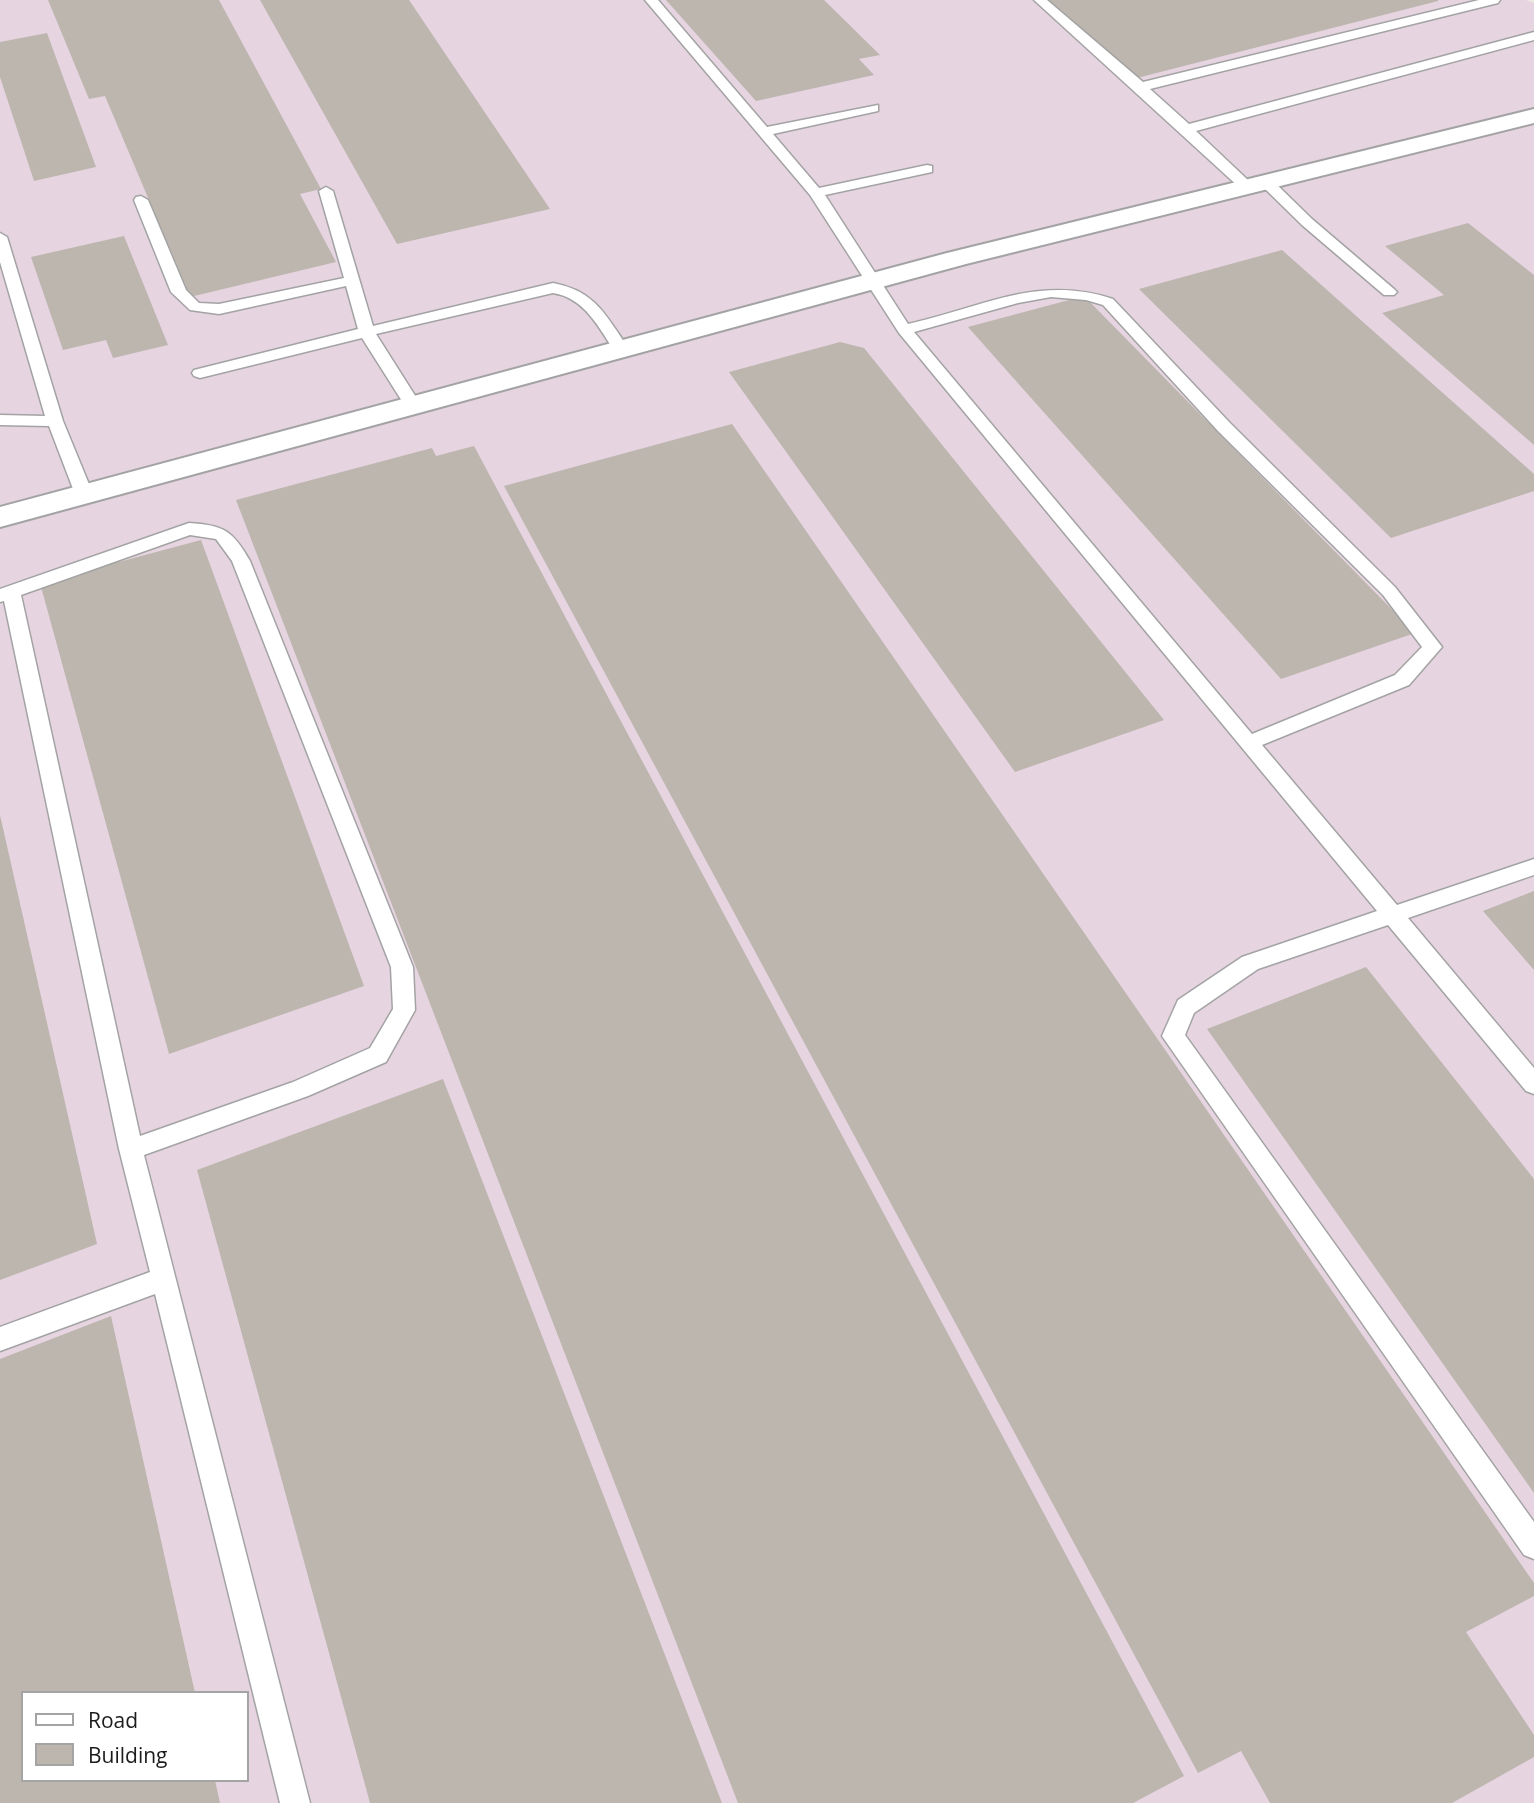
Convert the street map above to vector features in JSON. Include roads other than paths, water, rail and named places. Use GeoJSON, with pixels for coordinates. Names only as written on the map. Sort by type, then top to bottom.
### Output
{"type":"FeatureCollection","features":[{"type":"Feature","properties":{"kind":"street"},"geometry":{"type":"LineString","coordinates":[[0,517],[1254,182],[1534,116]]}},
{"type":"Feature","properties":{"kind":"lane"},"geometry":{"type":"LineString","coordinates":[[651,0],[816,193],[904,330],[1534,1084]]}},
{"type":"Feature","properties":{"kind":"lane"},"geometry":{"type":"LineString","coordinates":[[1040,0],[1186,129],[1307,222],[1389,292]]}},
{"type":"Feature","properties":{"kind":"lane"},"geometry":{"type":"LineString","coordinates":[[1140,87],[1494,0]]}},
{"type":"Feature","properties":{"kind":"lane"},"geometry":{"type":"LineString","coordinates":[[1186,129],[1534,36]]}},
{"type":"Feature","properties":{"kind":"lane"},"geometry":{"type":"LineString","coordinates":[[765,132],[873,108]]}},
{"type":"Feature","properties":{"kind":"lane"},"geometry":{"type":"LineString","coordinates":[[816,193],[927,169]]}},
{"type":"Feature","properties":{"kind":"lane"},"geometry":{"type":"LineString","coordinates":[[326,191],[367,332],[386,366],[414,405]]}},
{"type":"Feature","properties":{"kind":"lane"},"geometry":{"type":"LineString","coordinates":[[141,200],[179,292],[195,307],[219,309],[350,281]]}},
{"type":"Feature","properties":{"kind":"lane"},"geometry":{"type":"LineString","coordinates":[[0,237],[55,421],[84,494]]}},
{"type":"Feature","properties":{"kind":"lane"},"geometry":{"type":"LineString","coordinates":[[200,373],[552,288],[567,289],[584,297],[621,349]]}},
{"type":"Feature","properties":{"kind":"lane"},"geometry":{"type":"LineString","coordinates":[[904,330],[955,318],[1025,295],[1086,292],[1108,302],[1224,427],[1389,591],[1433,647],[1402,680],[1248,743]]}},
{"type":"Feature","properties":{"kind":"lane"},"geometry":{"type":"LineString","coordinates":[[0,420],[55,421]]}},
{"type":"Feature","properties":{"kind":"lane"},"geometry":{"type":"LineString","coordinates":[[131,1149],[300,1089],[378,1055],[404,1010],[402,967],[242,561],[228,536],[211,529],[189,529],[5,594],[131,1149],[295,1803]]}},
{"type":"Feature","properties":{"kind":"lane"},"geometry":{"type":"LineString","coordinates":[[1534,867],[1250,963],[1186,1007],[1173,1036],[1534,1545]]}},
{"type":"Feature","properties":{"kind":"lane"},"geometry":{"type":"LineString","coordinates":[[0,1339],[163,1279]]}}]}
